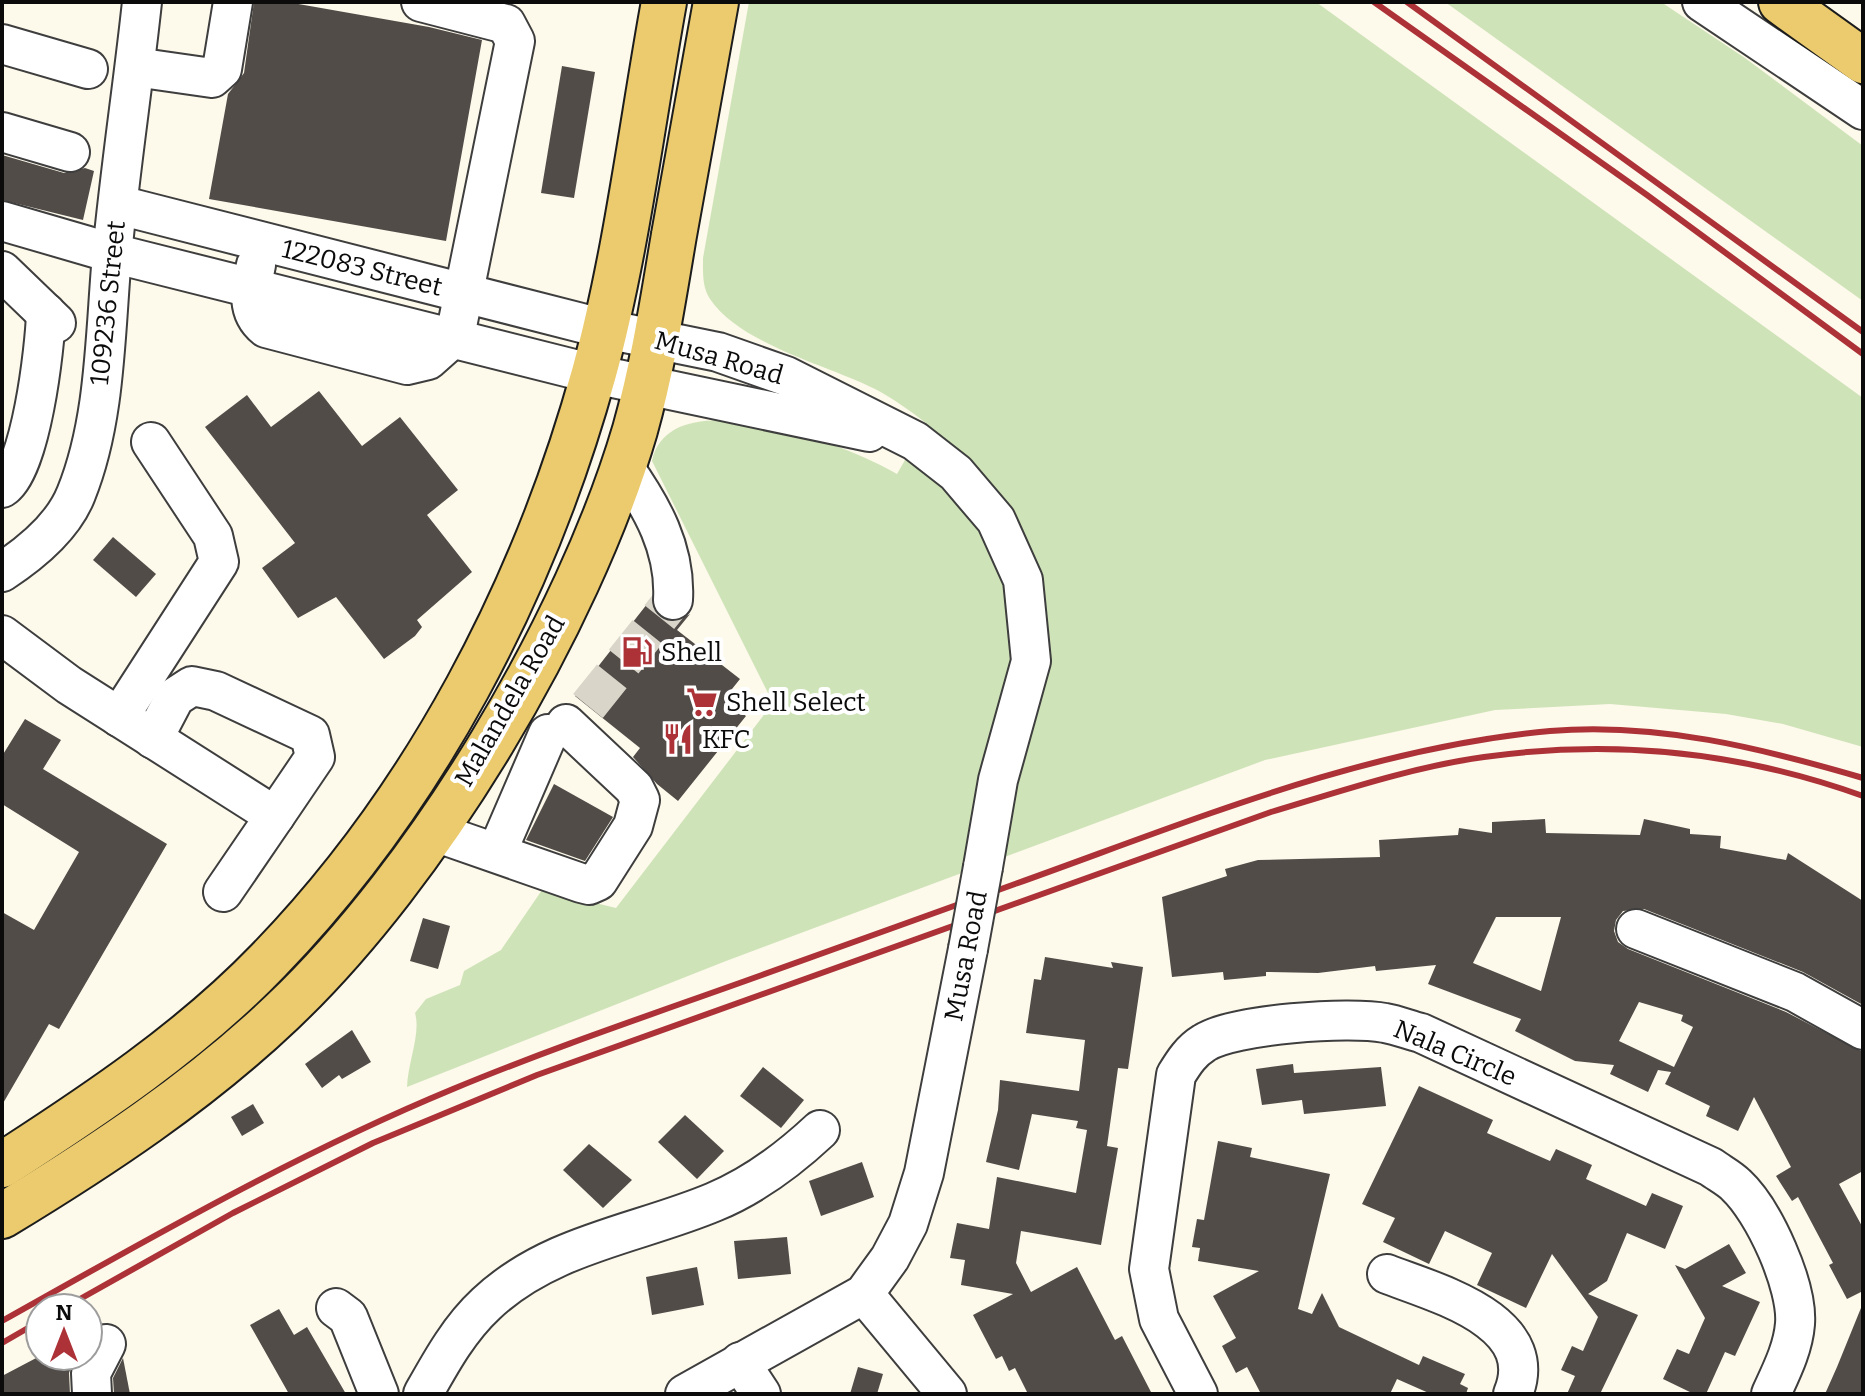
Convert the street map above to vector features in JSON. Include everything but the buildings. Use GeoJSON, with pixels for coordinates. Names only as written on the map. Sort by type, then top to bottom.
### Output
{"type":"FeatureCollection","features":[{"type":"Feature","properties":{"kind":"main road","name":"Malandela Road"},"geometry":{"type":"LineString","coordinates":[[2,1165],[119,1087],[268,961],[395,804],[475,675],[512,603],[560,479],[594,374],[605,329],[664,2]]}},
{"type":"Feature","properties":{"kind":"main road","name":"Malandela Road"},"geometry":{"type":"LineString","coordinates":[[2,1216],[152,1120],[274,1020],[362,927],[432,831],[525,685],[571,593],[623,466],[647,385],[716,2]]}},
{"type":"Feature","properties":{"kind":"main road"},"geometry":{"type":"LineString","coordinates":[[1781,2],[1863,61]]}},
{"type":"Feature","properties":{"kind":"street","name":"109236 Street"},"geometry":{"type":"LineString","coordinates":[[2,572],[26,556],[47,535],[75,497],[94,424],[142,2]]}},
{"type":"Feature","properties":{"kind":"street"},"geometry":{"type":"LineString","coordinates":[[135,67],[212,78],[222,69],[233,2]]}},
{"type":"Feature","properties":{"kind":"street"},"geometry":{"type":"LineString","coordinates":[[421,2],[506,24],[515,41],[466,294],[455,336]]}},
{"type":"Feature","properties":{"kind":"street"},"geometry":{"type":"LineString","coordinates":[[1702,2],[1863,110]]}},
{"type":"Feature","properties":{"kind":"street"},"geometry":{"type":"LineString","coordinates":[[2,44],[88,69]]}},
{"type":"Feature","properties":{"kind":"street"},"geometry":{"type":"LineString","coordinates":[[2,132],[70,152]]}},
{"type":"Feature","properties":{"kind":"street","name":"122083 Street"},"geometry":{"type":"LineString","coordinates":[[119,205],[605,329]]}},
{"type":"Feature","properties":{"kind":"street","name":"122083 Street"},"geometry":{"type":"LineString","coordinates":[[2,221],[112,253],[455,336],[594,374]]}},
{"type":"Feature","properties":{"kind":"street"},"geometry":{"type":"LineString","coordinates":[[252,286],[260,242]]}},
{"type":"Feature","properties":{"kind":"street"},"geometry":{"type":"LineString","coordinates":[[2,271],[51,318],[45,360],[29,427],[13,477],[2,488]]}},
{"type":"Feature","properties":{"kind":"street","name":"Musa Road"},"geometry":{"type":"LineString","coordinates":[[605,329],[718,352],[786,376],[915,441],[956,473],[996,520],[1023,580],[1031,661],[998,780],[924,1173],[896,1247],[864,1294],[685,1394]]}},
{"type":"Feature","properties":{"kind":"street","name":"Musa Road"},"geometry":{"type":"LineString","coordinates":[[594,374],[915,441]]}},
{"type":"Feature","properties":{"kind":"street"},"geometry":{"type":"LineString","coordinates":[[119,717],[219,562],[213,536],[151,442]]}},
{"type":"Feature","properties":{"kind":"street"},"geometry":{"type":"LineString","coordinates":[[623,466],[646,499],[669,551],[674,579],[673,600]]}},
{"type":"Feature","properties":{"kind":"street"},"geometry":{"type":"LineString","coordinates":[[2,635],[16,649],[275,816]]}},
{"type":"Feature","properties":{"kind":"street"},"geometry":{"type":"LineString","coordinates":[[153,739],[175,697],[192,686],[216,691],[310,735],[315,757],[223,892]]}},
{"type":"Feature","properties":{"kind":"street"},"geometry":{"type":"LineString","coordinates":[[479,759],[532,743],[567,721]]}},
{"type":"Feature","properties":{"kind":"street"},"geometry":{"type":"LineString","coordinates":[[432,831],[589,885],[598,881],[633,826],[640,800],[634,788],[567,721]]}},
{"type":"Feature","properties":{"kind":"street"},"geometry":{"type":"LineString","coordinates":[[497,852],[567,721]]}},
{"type":"Feature","properties":{"kind":"street"},"geometry":{"type":"LineString","coordinates":[[1636,929],[1795,992],[1863,1030]]}},
{"type":"Feature","properties":{"kind":"street","name":"Nala Circle"},"geometry":{"type":"LineString","coordinates":[[1198,1394],[1159,1319],[1149,1269],[1176,1075],[1187,1057],[1205,1042],[1228,1033],[1251,1028],[1349,1022],[1386,1023],[1421,1033],[1711,1167],[1738,1186],[1783,1263],[1793,1292],[1795,1323],[1790,1350],[1771,1394]]}},
{"type":"Feature","properties":{"kind":"street"},"geometry":{"type":"LineString","coordinates":[[423,1394],[463,1330],[487,1303],[512,1284],[596,1240],[714,1202],[780,1163],[820,1130]]}},
{"type":"Feature","properties":{"kind":"street"},"geometry":{"type":"LineString","coordinates":[[1387,1274],[1447,1297],[1498,1326],[1517,1360],[1518,1381],[1513,1394]]}},
{"type":"Feature","properties":{"kind":"street"},"geometry":{"type":"LineString","coordinates":[[864,1294],[947,1394]]}},
{"type":"Feature","properties":{"kind":"street"},"geometry":{"type":"LineString","coordinates":[[336,1308],[348,1317],[379,1394]]}},
{"type":"Feature","properties":{"kind":"street"},"geometry":{"type":"LineString","coordinates":[[92,1394],[91,1373],[106,1344]]}},
{"type":"Feature","properties":{"kind":"street"},"geometry":{"type":"LineString","coordinates":[[740,1362],[761,1394]]}},
{"type":"Feature","properties":{"kind":"green space"},"geometry":{"type":"Polygon","coordinates":[[[749,2],[1316,2],[1863,398],[1863,747],[1783,724],[1726,714],[1610,704],[1495,710],[1265,760],[726,961],[407,1087],[416,1029],[415,1013],[426,999],[460,985],[464,971],[501,950],[542,890],[616,908],[773,703],[652,461],[666,436],[691,423],[725,420],[764,425],[841,448],[897,474],[926,423],[875,389],[786,352],[742,329],[724,315],[707,294],[703,258],[749,2]]]}},
{"type":"Feature","properties":{"kind":"green space"},"geometry":{"type":"Polygon","coordinates":[[[1445,2],[1661,2],[1745,58],[1863,146],[1863,301],[1445,2]]]}},
{"type":"Feature","properties":{"kind":"tunnel"},"geometry":{"type":"LineString","coordinates":[[588,706],[673,600]]}},
{"type":"Feature","properties":{"kind":"railway"},"geometry":{"type":"LineString","coordinates":[[1374,2],[1647,195],[1863,354]]}},
{"type":"Feature","properties":{"kind":"railway"},"geometry":{"type":"LineString","coordinates":[[1407,2],[1863,332]]}},
{"type":"Feature","properties":{"kind":"railway"},"geometry":{"type":"LineString","coordinates":[[2,1321],[280,1169],[453,1089],[568,1044],[1146,836],[1345,771],[1412,753],[1481,740],[1590,729],[1630,730],[1708,740],[1863,778]]}},
{"type":"Feature","properties":{"kind":"railway"},"geometry":{"type":"LineString","coordinates":[[92,1292],[233,1213],[373,1143],[537,1075],[1271,812],[1377,780],[1484,757],[1580,749],[1628,750],[1676,753],[1770,769],[1863,796]]}},
{"type":"Feature","properties":{"kind":"railway"},"geometry":{"type":"LineString","coordinates":[[2,1343],[24,1330]]}},
{"type":"Feature","properties":{"kind":"place","name":"Shell"},"geometry":{"type":"Point","coordinates":[637,652]}},
{"type":"Feature","properties":{"kind":"place","name":"Shell Select"},"geometry":{"type":"Point","coordinates":[702,702]}},
{"type":"Feature","properties":{"kind":"place","name":"KFC"},"geometry":{"type":"Point","coordinates":[678,739]}}]}
